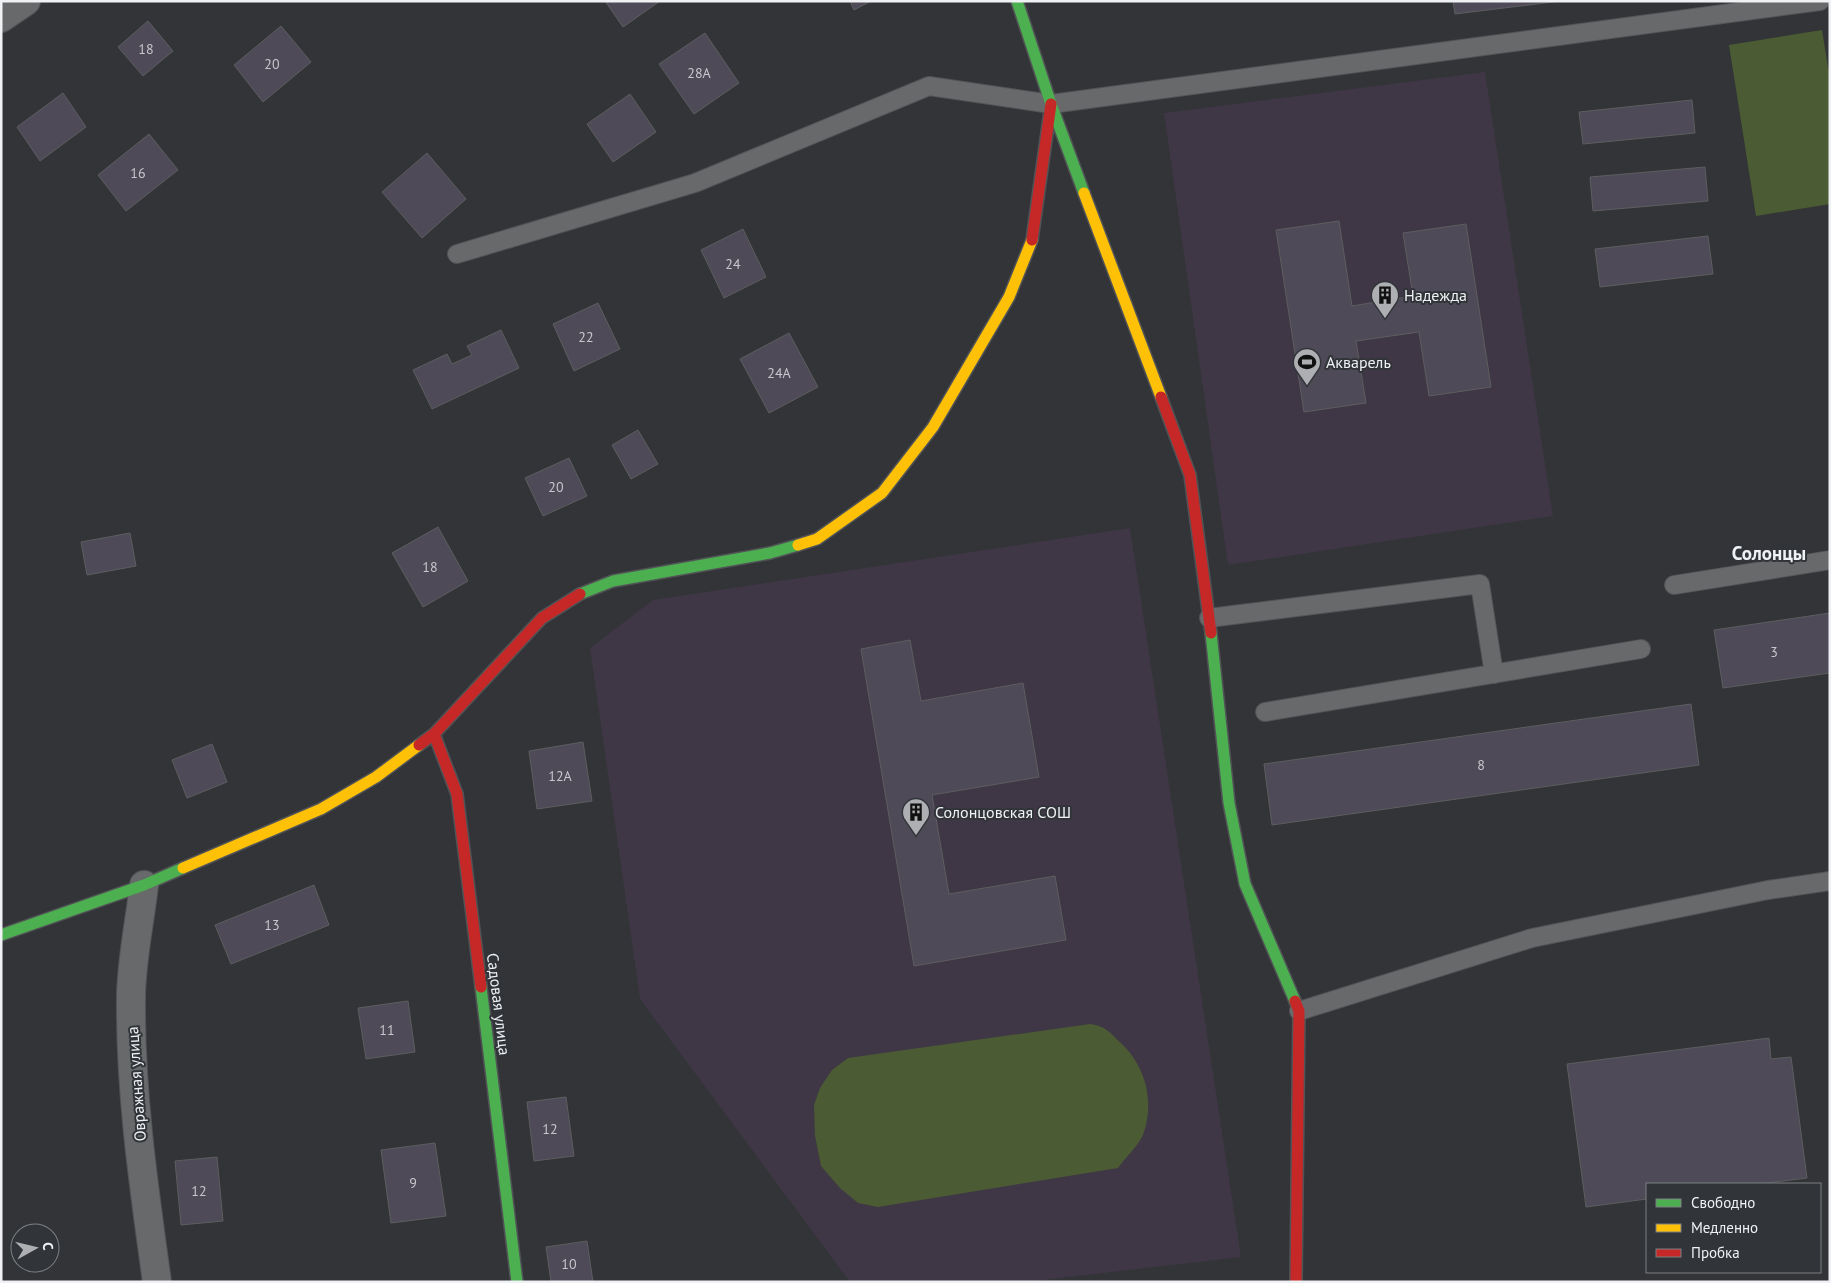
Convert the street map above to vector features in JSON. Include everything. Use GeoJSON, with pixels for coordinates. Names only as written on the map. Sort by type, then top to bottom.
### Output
{"type":"FeatureCollection","features":[{"type":"Feature","properties":{"kind":"street"},"geometry":{"type":"LineString","coordinates":[[1,18],[26,1]]}},
{"type":"Feature","properties":{"kind":"street"},"geometry":{"type":"LineString","coordinates":[[1017,1],[1051,104],[1190,475],[1209,618],[1228,804],[1244,884],[1299,1011],[1296,1282]]}},
{"type":"Feature","properties":{"kind":"street"},"geometry":{"type":"LineString","coordinates":[[1,935],[144,885],[321,809],[376,777],[434,734],[542,618],[576,596],[613,581],[770,552],[817,539],[882,493],[934,427],[1009,297],[1034,234],[1051,104]]}},
{"type":"Feature","properties":{"kind":"street","name":"Садовая улица"},"geometry":{"type":"LineString","coordinates":[[434,734],[457,794],[517,1282]]}},
{"type":"Feature","properties":{"kind":"street","name":"Овражная улица"},"geometry":{"type":"LineString","coordinates":[[144,885],[130,996],[134,1080],[140,1145],[157,1282]]}},
{"type":"Feature","properties":{"kind":"lane"},"geometry":{"type":"LineString","coordinates":[[457,254],[696,183],[929,86],[1051,104],[1820,1]]}},
{"type":"Feature","properties":{"kind":"lane"},"geometry":{"type":"LineString","coordinates":[[1674,585],[1830,560]]}},
{"type":"Feature","properties":{"kind":"lane"},"geometry":{"type":"LineString","coordinates":[[1209,618],[1480,584],[1494,674]]}},
{"type":"Feature","properties":{"kind":"lane"},"geometry":{"type":"LineString","coordinates":[[1266,712],[1641,649]]}},
{"type":"Feature","properties":{"kind":"lane"},"geometry":{"type":"LineString","coordinates":[[1299,1011],[1532,938],[1768,890],[1830,881]]}},
{"type":"Feature","properties":{"kind":"shaded area"},"geometry":{"type":"Polygon","coordinates":[[[1485,72],[1553,516],[1228,565],[1164,113],[1485,72]]]}},
{"type":"Feature","properties":{"kind":"shaded area"},"geometry":{"type":"Polygon","coordinates":[[[1130,528],[1241,1257],[1026,1282],[850,1282],[640,999],[590,648],[653,600],[1130,528]]]}},
{"type":"Feature","properties":{"kind":"green space"},"geometry":{"type":"Polygon","coordinates":[[[1822,30],[1830,80],[1830,204],[1756,216],[1729,45],[1822,30]]]}},
{"type":"Feature","properties":{"kind":"green space"},"geometry":{"type":"Polygon","coordinates":[[[1090,1024],[1107,1030],[1130,1052],[1137,1063],[1146,1086],[1148,1110],[1147,1123],[1143,1135],[1118,1168],[878,1207],[858,1203],[840,1188],[821,1166],[815,1136],[814,1105],[820,1088],[832,1070],[848,1058],[1090,1024]]]}},
{"type":"Feature","properties":{"kind":"building"},"geometry":{"type":"Polygon","coordinates":[[[605,1],[660,1],[623,27],[605,1]]]}},
{"type":"Feature","properties":{"kind":"building"},"geometry":{"type":"Polygon","coordinates":[[[850,1],[871,1],[854,10],[850,1]]]}},
{"type":"Feature","properties":{"kind":"building"},"geometry":{"type":"Polygon","coordinates":[[[1453,1],[1561,1],[1455,14],[1453,1]]]}},
{"type":"Feature","properties":{"kind":"building"},"geometry":{"type":"Polygon","coordinates":[[[148,21],[173,51],[143,76],[118,47],[148,21]]]}},
{"type":"Feature","properties":{"kind":"building"},"geometry":{"type":"Polygon","coordinates":[[[281,26],[311,62],[263,102],[234,65],[281,26]]]}},
{"type":"Feature","properties":{"kind":"building"},"geometry":{"type":"Polygon","coordinates":[[[705,33],[739,83],[694,114],[659,64],[705,33]]]}},
{"type":"Feature","properties":{"kind":"building"},"geometry":{"type":"Polygon","coordinates":[[[63,93],[86,127],[40,161],[17,127],[63,93]]]}},
{"type":"Feature","properties":{"kind":"building"},"geometry":{"type":"Polygon","coordinates":[[[630,94],[656,132],[613,162],[587,124],[630,94]]]}},
{"type":"Feature","properties":{"kind":"building"},"geometry":{"type":"Polygon","coordinates":[[[1692,100],[1695,133],[1583,144],[1579,112],[1692,100]]]}},
{"type":"Feature","properties":{"kind":"building"},"geometry":{"type":"Polygon","coordinates":[[[149,134],[178,170],[126,211],[98,175],[149,134]]]}},
{"type":"Feature","properties":{"kind":"building"},"geometry":{"type":"Polygon","coordinates":[[[427,153],[466,199],[422,238],[382,192],[427,153]]]}},
{"type":"Feature","properties":{"kind":"building"},"geometry":{"type":"Polygon","coordinates":[[[1705,167],[1708,201],[1593,211],[1590,177],[1705,167]]]}},
{"type":"Feature","properties":{"kind":"building","name":"Надежда"},"geometry":{"type":"Polygon","coordinates":[[[1339,221],[1352,306],[1413,296],[1403,233],[1466,224],[1491,387],[1429,396],[1419,332],[1356,341],[1366,403],[1304,412],[1276,230],[1339,221]]]}},
{"type":"Feature","properties":{"kind":"building"},"geometry":{"type":"Polygon","coordinates":[[[743,229],[766,277],[724,298],[701,250],[743,229]]]}},
{"type":"Feature","properties":{"kind":"building"},"geometry":{"type":"Polygon","coordinates":[[[1708,236],[1713,274],[1600,287],[1595,249],[1708,236]]]}},
{"type":"Feature","properties":{"kind":"building"},"geometry":{"type":"Polygon","coordinates":[[[598,303],[620,349],[574,371],[553,324],[598,303]]]}},
{"type":"Feature","properties":{"kind":"building"},"geometry":{"type":"Polygon","coordinates":[[[501,330],[519,368],[432,409],[413,370],[447,354],[452,364],[472,355],[467,346],[501,330]]]}},
{"type":"Feature","properties":{"kind":"building"},"geometry":{"type":"Polygon","coordinates":[[[789,333],[818,387],[769,413],[740,359],[789,333]]]}},
{"type":"Feature","properties":{"kind":"building"},"geometry":{"type":"Polygon","coordinates":[[[638,430],[658,464],[631,479],[612,445],[638,430]]]}},
{"type":"Feature","properties":{"kind":"building"},"geometry":{"type":"Polygon","coordinates":[[[569,458],[587,496],[543,516],[525,478],[569,458]]]}},
{"type":"Feature","properties":{"kind":"building"},"geometry":{"type":"Polygon","coordinates":[[[438,527],[468,581],[423,607],[392,553],[438,527]]]}},
{"type":"Feature","properties":{"kind":"building"},"geometry":{"type":"Polygon","coordinates":[[[130,533],[136,566],[87,575],[81,542],[130,533]]]}},
{"type":"Feature","properties":{"kind":"building"},"geometry":{"type":"Polygon","coordinates":[[[1830,613],[1830,673],[1723,688],[1714,630],[1830,613]]]}},
{"type":"Feature","properties":{"kind":"building","name":"Солонцовская СОШ"},"geometry":{"type":"Polygon","coordinates":[[[910,640],[921,701],[1023,683],[1039,777],[932,795],[949,894],[1055,876],[1066,940],[914,966],[861,649],[910,640]]]}},
{"type":"Feature","properties":{"kind":"building"},"geometry":{"type":"Polygon","coordinates":[[[1691,704],[1699,765],[1272,825],[1264,764],[1691,704]]]}},
{"type":"Feature","properties":{"kind":"building"},"geometry":{"type":"Polygon","coordinates":[[[583,742],[592,801],[537,809],[529,751],[583,742]]]}},
{"type":"Feature","properties":{"kind":"building"},"geometry":{"type":"Polygon","coordinates":[[[212,744],[227,782],[187,798],[172,760],[212,744]]]}},
{"type":"Feature","properties":{"kind":"building"},"geometry":{"type":"Polygon","coordinates":[[[314,885],[329,925],[231,964],[215,925],[314,885]]]}},
{"type":"Feature","properties":{"kind":"building"},"geometry":{"type":"Polygon","coordinates":[[[408,1001],[415,1052],[366,1059],[358,1008],[408,1001]]]}},
{"type":"Feature","properties":{"kind":"building"},"geometry":{"type":"Polygon","coordinates":[[[1769,1038],[1771,1059],[1791,1057],[1807,1178],[1767,1183],[1646,1183],[1646,1199],[1586,1207],[1567,1064],[1769,1038]]]}},
{"type":"Feature","properties":{"kind":"building"},"geometry":{"type":"Polygon","coordinates":[[[566,1097],[574,1156],[534,1161],[527,1102],[566,1097]]]}},
{"type":"Feature","properties":{"kind":"building"},"geometry":{"type":"Polygon","coordinates":[[[435,1143],[446,1216],[391,1223],[381,1150],[435,1143]]]}},
{"type":"Feature","properties":{"kind":"building"},"geometry":{"type":"Polygon","coordinates":[[[217,1157],[223,1221],[181,1225],[175,1161],[217,1157]]]}},
{"type":"Feature","properties":{"kind":"building"},"geometry":{"type":"Polygon","coordinates":[[[587,1241],[593,1282],[551,1282],[546,1247],[587,1241]]]}},
{"type":"Feature","properties":{"kind":"traffic: fast"},"geometry":{"type":"LineString","coordinates":[[1017,1],[1051,104],[1084,193]]}},
{"type":"Feature","properties":{"kind":"traffic: fast"},"geometry":{"type":"LineString","coordinates":[[580,594],[613,581],[770,553],[798,545]]}},
{"type":"Feature","properties":{"kind":"traffic: fast"},"geometry":{"type":"LineString","coordinates":[[1211,633],[1229,803],[1245,884],[1295,1001]]}},
{"type":"Feature","properties":{"kind":"traffic: fast"},"geometry":{"type":"LineString","coordinates":[[1,935],[144,885],[183,868]]}},
{"type":"Feature","properties":{"kind":"traffic: fast"},"geometry":{"type":"LineString","coordinates":[[481,987],[517,1282]]}},
{"type":"Feature","properties":{"kind":"traffic: slow"},"geometry":{"type":"LineString","coordinates":[[1084,193],[1161,397]]}},
{"type":"Feature","properties":{"kind":"traffic: slow"},"geometry":{"type":"LineString","coordinates":[[798,545],[817,539],[882,493],[933,427],[1009,297],[1032,240]]}},
{"type":"Feature","properties":{"kind":"traffic: slow"},"geometry":{"type":"LineString","coordinates":[[183,868],[321,809],[376,777],[419,745]]}},
{"type":"Feature","properties":{"kind":"traffic: jam"},"geometry":{"type":"LineString","coordinates":[[1032,240],[1051,104]]}},
{"type":"Feature","properties":{"kind":"traffic: jam"},"geometry":{"type":"LineString","coordinates":[[1161,397],[1190,475],[1211,633]]}},
{"type":"Feature","properties":{"kind":"traffic: jam"},"geometry":{"type":"LineString","coordinates":[[419,745],[434,734],[542,618],[580,594]]}},
{"type":"Feature","properties":{"kind":"traffic: jam"},"geometry":{"type":"LineString","coordinates":[[434,734],[457,794],[481,987]]}},
{"type":"Feature","properties":{"kind":"traffic: jam"},"geometry":{"type":"LineString","coordinates":[[1295,1001],[1299,1011],[1296,1282]]}},
{"type":"Feature","properties":{"kind":"place","name":"Надежда"},"geometry":{"type":"Point","coordinates":[1385,319]}},
{"type":"Feature","properties":{"kind":"place","name":"Акварель"},"geometry":{"type":"Point","coordinates":[1307,386]}},
{"type":"Feature","properties":{"kind":"place","name":"Солонцовская СОШ"},"geometry":{"type":"Point","coordinates":[916,836]}},
{"type":"Feature","properties":{"kind":"district","name":"Солонцы"},"geometry":{"type":"Point","coordinates":[1769,553]}}]}
